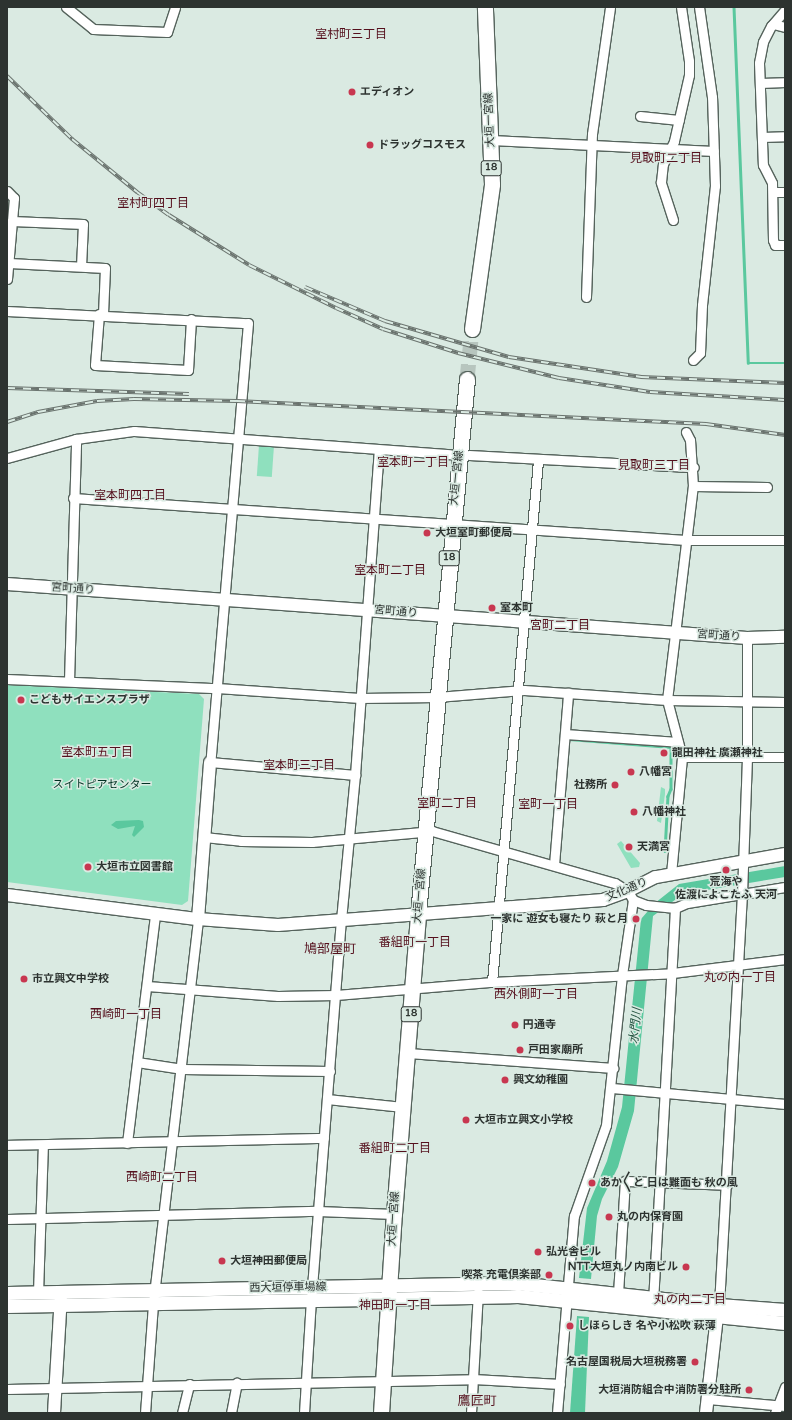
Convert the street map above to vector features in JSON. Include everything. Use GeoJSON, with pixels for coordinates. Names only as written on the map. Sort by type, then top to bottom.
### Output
{"type":"FeatureCollection","features":[{"type":"Feature","properties":{"kind":"main road","name":"大垣一宮線"},"geometry":{"type":"LineString","coordinates":[[472,328],[492,184],[485,7]]}},
{"type":"Feature","properties":{"kind":"main road","name":"大垣一宮線"},"geometry":{"type":"LineString","coordinates":[[381,1413],[394,1214],[436,697],[445,616],[452,525],[468,380]]}},
{"type":"Feature","properties":{"kind":"main road","name":"西大垣停車場線"},"geometry":{"type":"LineString","coordinates":[[7,1306],[61,1299],[154,1297],[310,1300],[478,1283],[516,1283],[575,1295]]}},
{"type":"Feature","properties":{"kind":"main road","name":"西大垣停車場線"},"geometry":{"type":"LineString","coordinates":[[154,1297],[312,1287],[478,1296],[575,1295]]}},
{"type":"Feature","properties":{"kind":"main road","name":"西大垣停車場線"},"geometry":{"type":"LineString","coordinates":[[7,1293],[38,1293],[61,1299]]}},
{"type":"Feature","properties":{"kind":"main road"},"geometry":{"type":"LineString","coordinates":[[596,1297],[618,1294],[652,1304]]}},
{"type":"Feature","properties":{"kind":"main road"},"geometry":{"type":"LineString","coordinates":[[575,1295],[718,1311],[785,1323]]}},
{"type":"Feature","properties":{"kind":"main road"},"geometry":{"type":"LineString","coordinates":[[718,1311],[785,1310]]}},
{"type":"Feature","properties":{"kind":"street"},"geometry":{"type":"LineString","coordinates":[[66,7],[93,30],[167,32],[175,7]]}},
{"type":"Feature","properties":{"kind":"street"},"geometry":{"type":"LineString","coordinates":[[586,297],[592,144],[596,97],[610,7]]}},
{"type":"Feature","properties":{"kind":"street"},"geometry":{"type":"LineString","coordinates":[[673,220],[661,182],[669,149],[674,141],[679,120],[689,61],[681,7]]}},
{"type":"Feature","properties":{"kind":"street"},"geometry":{"type":"LineString","coordinates":[[693,360],[700,353],[702,305],[714,186],[711,77],[699,7]]}},
{"type":"Feature","properties":{"kind":"street"},"geometry":{"type":"LineString","coordinates":[[785,10],[773,24],[763,42],[759,63],[763,165],[772,183],[773,240],[775,245],[785,245]]}},
{"type":"Feature","properties":{"kind":"street"},"geometry":{"type":"LineString","coordinates":[[773,24],[785,27]]}},
{"type":"Feature","properties":{"kind":"street"},"geometry":{"type":"LineString","coordinates":[[760,83],[785,82]]}},
{"type":"Feature","properties":{"kind":"street"},"geometry":{"type":"LineString","coordinates":[[640,116],[679,120]]}},
{"type":"Feature","properties":{"kind":"street"},"geometry":{"type":"LineString","coordinates":[[762,137],[785,136]]}},
{"type":"Feature","properties":{"kind":"street"},"geometry":{"type":"LineString","coordinates":[[491,140],[714,151]]}},
{"type":"Feature","properties":{"kind":"street"},"geometry":{"type":"LineString","coordinates":[[7,191],[14,198],[8,249],[9,263],[7,279]]}},
{"type":"Feature","properties":{"kind":"street"},"geometry":{"type":"LineString","coordinates":[[772,192],[785,192]]}},
{"type":"Feature","properties":{"kind":"street"},"geometry":{"type":"LineString","coordinates":[[12,221],[83,224],[81,266]]}},
{"type":"Feature","properties":{"kind":"street"},"geometry":{"type":"LineString","coordinates":[[9,263],[105,268],[95,365],[188,370],[191,319]]}},
{"type":"Feature","properties":{"kind":"street"},"geometry":{"type":"LineString","coordinates":[[7,311],[101,314],[248,323],[198,919],[182,1069],[154,1297],[145,1413]]}},
{"type":"Feature","properties":{"kind":"street"},"geometry":{"type":"LineString","coordinates":[[7,458],[76,439],[134,431],[450,454]]}},
{"type":"Feature","properties":{"kind":"street"},"geometry":{"type":"LineString","coordinates":[[671,874],[682,757],[667,700],[693,486],[694,467],[690,440],[686,432]]}},
{"type":"Feature","properties":{"kind":"street"},"geometry":{"type":"LineString","coordinates":[[69,681],[73,498],[76,439]]}},
{"type":"Feature","properties":{"kind":"street"},"geometry":{"type":"LineString","coordinates":[[304,1413],[310,1300],[336,995],[340,920],[355,775],[366,609],[379,450]]}},
{"type":"Feature","properties":{"kind":"street"},"geometry":{"type":"LineString","coordinates":[[469,455],[538,460],[694,467]]}},
{"type":"Feature","properties":{"kind":"street"},"geometry":{"type":"LineString","coordinates":[[492,982],[538,460]]}},
{"type":"Feature","properties":{"kind":"street"},"geometry":{"type":"LineString","coordinates":[[693,486],[767,487]]}},
{"type":"Feature","properties":{"kind":"street"},"geometry":{"type":"LineString","coordinates":[[73,498],[232,508],[374,520],[686,540],[785,540]]}},
{"type":"Feature","properties":{"kind":"street","name":"宮町通り"},"geometry":{"type":"LineString","coordinates":[[7,584],[747,638],[785,637]]}},
{"type":"Feature","properties":{"kind":"street"},"geometry":{"type":"LineString","coordinates":[[706,1413],[718,1311],[727,1185],[730,1099],[743,866],[747,756],[747,638]]}},
{"type":"Feature","properties":{"kind":"street"},"geometry":{"type":"LineString","coordinates":[[7,679],[217,688],[360,698],[436,697],[517,690],[667,700],[785,702]]}},
{"type":"Feature","properties":{"kind":"street"},"geometry":{"type":"LineString","coordinates":[[554,865],[568,693]]}},
{"type":"Feature","properties":{"kind":"street"},"geometry":{"type":"LineString","coordinates":[[565,734],[678,742]]}},
{"type":"Feature","properties":{"kind":"street"},"geometry":{"type":"LineString","coordinates":[[682,757],[785,757]]}},
{"type":"Feature","properties":{"kind":"street"},"geometry":{"type":"LineString","coordinates":[[210,762],[355,775]]}},
{"type":"Feature","properties":{"kind":"street"},"geometry":{"type":"LineString","coordinates":[[204,837],[288,841],[348,839],[426,833],[432,831],[615,883],[631,896],[646,905],[672,908],[742,890],[785,887]]}},
{"type":"Feature","properties":{"kind":"street","name":"文化通り"},"geometry":{"type":"LineString","coordinates":[[7,895],[198,919],[278,925],[603,900],[631,896],[656,877],[743,866],[785,854]]}},
{"type":"Feature","properties":{"kind":"street"},"geometry":{"type":"LineString","coordinates":[[557,1413],[560,1384],[575,1295],[574,1216],[606,1125],[616,1088],[613,1068],[631,896]]}},
{"type":"Feature","properties":{"kind":"street"},"geometry":{"type":"LineString","coordinates":[[652,1304],[673,973],[672,908]]}},
{"type":"Feature","properties":{"kind":"street"},"geometry":{"type":"LineString","coordinates":[[127,1143],[155,914]]}},
{"type":"Feature","properties":{"kind":"street"},"geometry":{"type":"LineString","coordinates":[[147,986],[190,991],[278,996],[336,995],[413,990],[492,982],[673,973],[785,959]]}},
{"type":"Feature","properties":{"kind":"street"},"geometry":{"type":"LineString","coordinates":[[408,1052],[613,1068]]}},
{"type":"Feature","properties":{"kind":"street"},"geometry":{"type":"LineString","coordinates":[[137,1062],[182,1069],[330,1071]]}},
{"type":"Feature","properties":{"kind":"street"},"geometry":{"type":"LineString","coordinates":[[616,1088],[785,1104]]}},
{"type":"Feature","properties":{"kind":"street"},"geometry":{"type":"LineString","coordinates":[[327,1100],[403,1107]]}},
{"type":"Feature","properties":{"kind":"street"},"geometry":{"type":"LineString","coordinates":[[7,1145],[173,1143],[324,1138]]}},
{"type":"Feature","properties":{"kind":"street"},"geometry":{"type":"LineString","coordinates":[[38,1293],[39,1219],[43,1145]]}},
{"type":"Feature","properties":{"kind":"street"},"geometry":{"type":"LineString","coordinates":[[618,1294],[625,1181],[727,1185]]}},
{"type":"Feature","properties":{"kind":"street"},"geometry":{"type":"LineString","coordinates":[[7,1219],[318,1212],[394,1214]]}},
{"type":"Feature","properties":{"kind":"street"},"geometry":{"type":"LineString","coordinates":[[471,1413],[478,1283]]}},
{"type":"Feature","properties":{"kind":"street"},"geometry":{"type":"LineString","coordinates":[[54,1413],[61,1299]]}},
{"type":"Feature","properties":{"kind":"street"},"geometry":{"type":"LineString","coordinates":[[7,1389],[56,1389],[306,1380],[473,1378],[560,1384]]}},
{"type":"Feature","properties":{"kind":"street"},"geometry":{"type":"LineString","coordinates":[[231,1413],[237,1383]]}},
{"type":"Feature","properties":{"kind":"street"},"geometry":{"type":"LineString","coordinates":[[182,1413],[189,1384]]}},
{"type":"Feature","properties":{"kind":"street"},"geometry":{"type":"LineString","coordinates":[[708,1399],[779,1408],[785,1387]]}},
{"type":"Feature","properties":{"kind":"green space"},"geometry":{"type":"Polygon","coordinates":[[[259,445],[274,446],[272,477],[257,476],[259,445]]]}},
{"type":"Feature","properties":{"kind":"green space","name":"スイトピアセンター"},"geometry":{"type":"Polygon","coordinates":[[[7,685],[199,694],[204,699],[188,901],[182,905],[7,882],[7,685]]]}},
{"type":"Feature","properties":{"kind":"green space"},"geometry":{"type":"Polygon","coordinates":[[[661,787],[665,789],[665,794],[661,823],[657,821],[661,787]]]}},
{"type":"Feature","properties":{"kind":"green space"},"geometry":{"type":"Polygon","coordinates":[[[621,841],[640,863],[639,867],[631,868],[617,844],[621,841]]]}},
{"type":"Feature","properties":{"kind":"water"},"geometry":{"type":"Polygon","coordinates":[[[116,821],[143,821],[144,827],[134,837],[132,835],[135,826],[118,829],[111,825],[116,821]]]}},
{"type":"Feature","properties":{"kind":"water","name":"水門川"},"geometry":{"type":"Polygon","coordinates":[[[785,866],[785,877],[683,894],[653,916],[634,1111],[618,1167],[602,1199],[597,1216],[591,1279],[579,1278],[587,1208],[607,1161],[622,1107],[641,919],[655,903],[679,884],[785,866]]]}},
{"type":"Feature","properties":{"kind":"water"},"geometry":{"type":"Polygon","coordinates":[[[577,1316],[589,1317],[585,1413],[570,1413],[577,1316]]]}},
{"type":"Feature","properties":{"kind":"waterway"},"geometry":{"type":"LineString","coordinates":[[734,7],[748,363],[785,363]]}},
{"type":"Feature","properties":{"kind":"waterway"},"geometry":{"type":"LineString","coordinates":[[569,739],[671,747],[671,789],[668,796],[665,851]]}},
{"type":"Feature","properties":{"kind":"tunnel"},"geometry":{"type":"LineString","coordinates":[[467,379],[472,329]]}},
{"type":"Feature","properties":{"kind":"railway"},"geometry":{"type":"LineString","coordinates":[[7,76],[72,139],[137,192],[169,215],[249,265],[336,308],[383,329],[458,353],[559,378],[650,392],[785,400]]}},
{"type":"Feature","properties":{"kind":"railway"},"geometry":{"type":"LineString","coordinates":[[305,287],[385,321],[509,357],[641,377],[785,383]]}},
{"type":"Feature","properties":{"kind":"railway"},"geometry":{"type":"LineString","coordinates":[[7,388],[189,394]]}},
{"type":"Feature","properties":{"kind":"railway"},"geometry":{"type":"LineString","coordinates":[[7,422],[38,412],[97,401],[134,399],[237,401],[706,424],[785,435]]}},
{"type":"Feature","properties":{"kind":"place","name":"エディオン"},"geometry":{"type":"Point","coordinates":[352,92]}},
{"type":"Feature","properties":{"kind":"place","name":"ドラッグコスモス"},"geometry":{"type":"Point","coordinates":[370,145]}},
{"type":"Feature","properties":{"kind":"place","name":"大垣室町郵便局"},"geometry":{"type":"Point","coordinates":[427,533]}},
{"type":"Feature","properties":{"kind":"place","name":"室本町"},"geometry":{"type":"Point","coordinates":[492,608]}},
{"type":"Feature","properties":{"kind":"place","name":"こどもサイエンスプラザ"},"geometry":{"type":"Point","coordinates":[21,700]}},
{"type":"Feature","properties":{"kind":"place","name":"龍田神社 廣瀬神社"},"geometry":{"type":"Point","coordinates":[664,753]}},
{"type":"Feature","properties":{"kind":"place","name":"八幡宮"},"geometry":{"type":"Point","coordinates":[631,772]}},
{"type":"Feature","properties":{"kind":"place","name":"社務所"},"geometry":{"type":"Point","coordinates":[615,785]}},
{"type":"Feature","properties":{"kind":"place","name":"八幡神社"},"geometry":{"type":"Point","coordinates":[634,812]}},
{"type":"Feature","properties":{"kind":"place","name":"天満宮"},"geometry":{"type":"Point","coordinates":[629,847]}},
{"type":"Feature","properties":{"kind":"place","name":"大垣市立図書館"},"geometry":{"type":"Point","coordinates":[88,867]}},
{"type":"Feature","properties":{"kind":"place","name":"荒海や 佐渡によこたふ 天河"},"geometry":{"type":"Point","coordinates":[726,870]}},
{"type":"Feature","properties":{"kind":"place","name":"一家に 遊女も寝たり 萩と月"},"geometry":{"type":"Point","coordinates":[636,919]}},
{"type":"Feature","properties":{"kind":"place","name":"市立興文中学校"},"geometry":{"type":"Point","coordinates":[24,979]}},
{"type":"Feature","properties":{"kind":"place","name":"円通寺"},"geometry":{"type":"Point","coordinates":[515,1025]}},
{"type":"Feature","properties":{"kind":"place","name":"戸田家廟所"},"geometry":{"type":"Point","coordinates":[520,1050]}},
{"type":"Feature","properties":{"kind":"place","name":"興文幼稚園"},"geometry":{"type":"Point","coordinates":[505,1080]}},
{"type":"Feature","properties":{"kind":"place","name":"大垣市立興文小学校"},"geometry":{"type":"Point","coordinates":[466,1120]}},
{"type":"Feature","properties":{"kind":"place","name":"あか〱と 日は難面も 秋の風"},"geometry":{"type":"Point","coordinates":[592,1183]}},
{"type":"Feature","properties":{"kind":"place","name":"丸の内保育園"},"geometry":{"type":"Point","coordinates":[609,1217]}},
{"type":"Feature","properties":{"kind":"place","name":"弘光舎ビル"},"geometry":{"type":"Point","coordinates":[538,1252]}},
{"type":"Feature","properties":{"kind":"place","name":"大垣神田郵便局"},"geometry":{"type":"Point","coordinates":[222,1261]}},
{"type":"Feature","properties":{"kind":"place","name":"NTT大垣丸ノ内南ビル"},"geometry":{"type":"Point","coordinates":[686,1267]}},
{"type":"Feature","properties":{"kind":"place","name":"喫茶 充電倶楽部"},"geometry":{"type":"Point","coordinates":[549,1275]}},
{"type":"Feature","properties":{"kind":"place","name":"しほらしき 名や小松吹 萩薄"},"geometry":{"type":"Point","coordinates":[570,1326]}},
{"type":"Feature","properties":{"kind":"place","name":"名古屋国税局大垣税務署"},"geometry":{"type":"Point","coordinates":[695,1362]}},
{"type":"Feature","properties":{"kind":"place","name":"大垣消防組合中消防署分駐所"},"geometry":{"type":"Point","coordinates":[749,1390]}},
{"type":"Feature","properties":{"kind":"district","name":"室村町三丁目"},"geometry":{"type":"Point","coordinates":[351,35]}},
{"type":"Feature","properties":{"kind":"district","name":"見取町二丁目"},"geometry":{"type":"Point","coordinates":[666,159]}},
{"type":"Feature","properties":{"kind":"district","name":"室村町四丁目"},"geometry":{"type":"Point","coordinates":[153,204]}},
{"type":"Feature","properties":{"kind":"district","name":"室本町一丁目"},"geometry":{"type":"Point","coordinates":[413,463]}},
{"type":"Feature","properties":{"kind":"district","name":"見取町三丁目"},"geometry":{"type":"Point","coordinates":[654,466]}},
{"type":"Feature","properties":{"kind":"district","name":"室本町四丁目"},"geometry":{"type":"Point","coordinates":[130,496]}},
{"type":"Feature","properties":{"kind":"district","name":"室本町二丁目"},"geometry":{"type":"Point","coordinates":[390,571]}},
{"type":"Feature","properties":{"kind":"district","name":"宮町二丁目"},"geometry":{"type":"Point","coordinates":[560,626]}},
{"type":"Feature","properties":{"kind":"district","name":"室本町五丁目"},"geometry":{"type":"Point","coordinates":[97,753]}},
{"type":"Feature","properties":{"kind":"district","name":"室本町三丁目"},"geometry":{"type":"Point","coordinates":[299,766]}},
{"type":"Feature","properties":{"kind":"district","name":"室町二丁目"},"geometry":{"type":"Point","coordinates":[447,804]}},
{"type":"Feature","properties":{"kind":"district","name":"室町一丁目"},"geometry":{"type":"Point","coordinates":[548,805]}},
{"type":"Feature","properties":{"kind":"district","name":"番組町一丁目"},"geometry":{"type":"Point","coordinates":[415,943]}},
{"type":"Feature","properties":{"kind":"district","name":"鳩部屋町"},"geometry":{"type":"Point","coordinates":[330,949]}},
{"type":"Feature","properties":{"kind":"district","name":"丸の内一丁目"},"geometry":{"type":"Point","coordinates":[740,978]}},
{"type":"Feature","properties":{"kind":"district","name":"西外側町一丁目"},"geometry":{"type":"Point","coordinates":[536,995]}},
{"type":"Feature","properties":{"kind":"district","name":"西崎町一丁目"},"geometry":{"type":"Point","coordinates":[126,1015]}},
{"type":"Feature","properties":{"kind":"district","name":"番組町二丁目"},"geometry":{"type":"Point","coordinates":[395,1149]}},
{"type":"Feature","properties":{"kind":"district","name":"西崎町二丁目"},"geometry":{"type":"Point","coordinates":[162,1178]}},
{"type":"Feature","properties":{"kind":"district","name":"丸の内二丁目"},"geometry":{"type":"Point","coordinates":[690,1300]}},
{"type":"Feature","properties":{"kind":"district","name":"神田町一丁目"},"geometry":{"type":"Point","coordinates":[395,1306]}},
{"type":"Feature","properties":{"kind":"district","name":"鷹匠町"},"geometry":{"type":"Point","coordinates":[477,1401]}}]}
